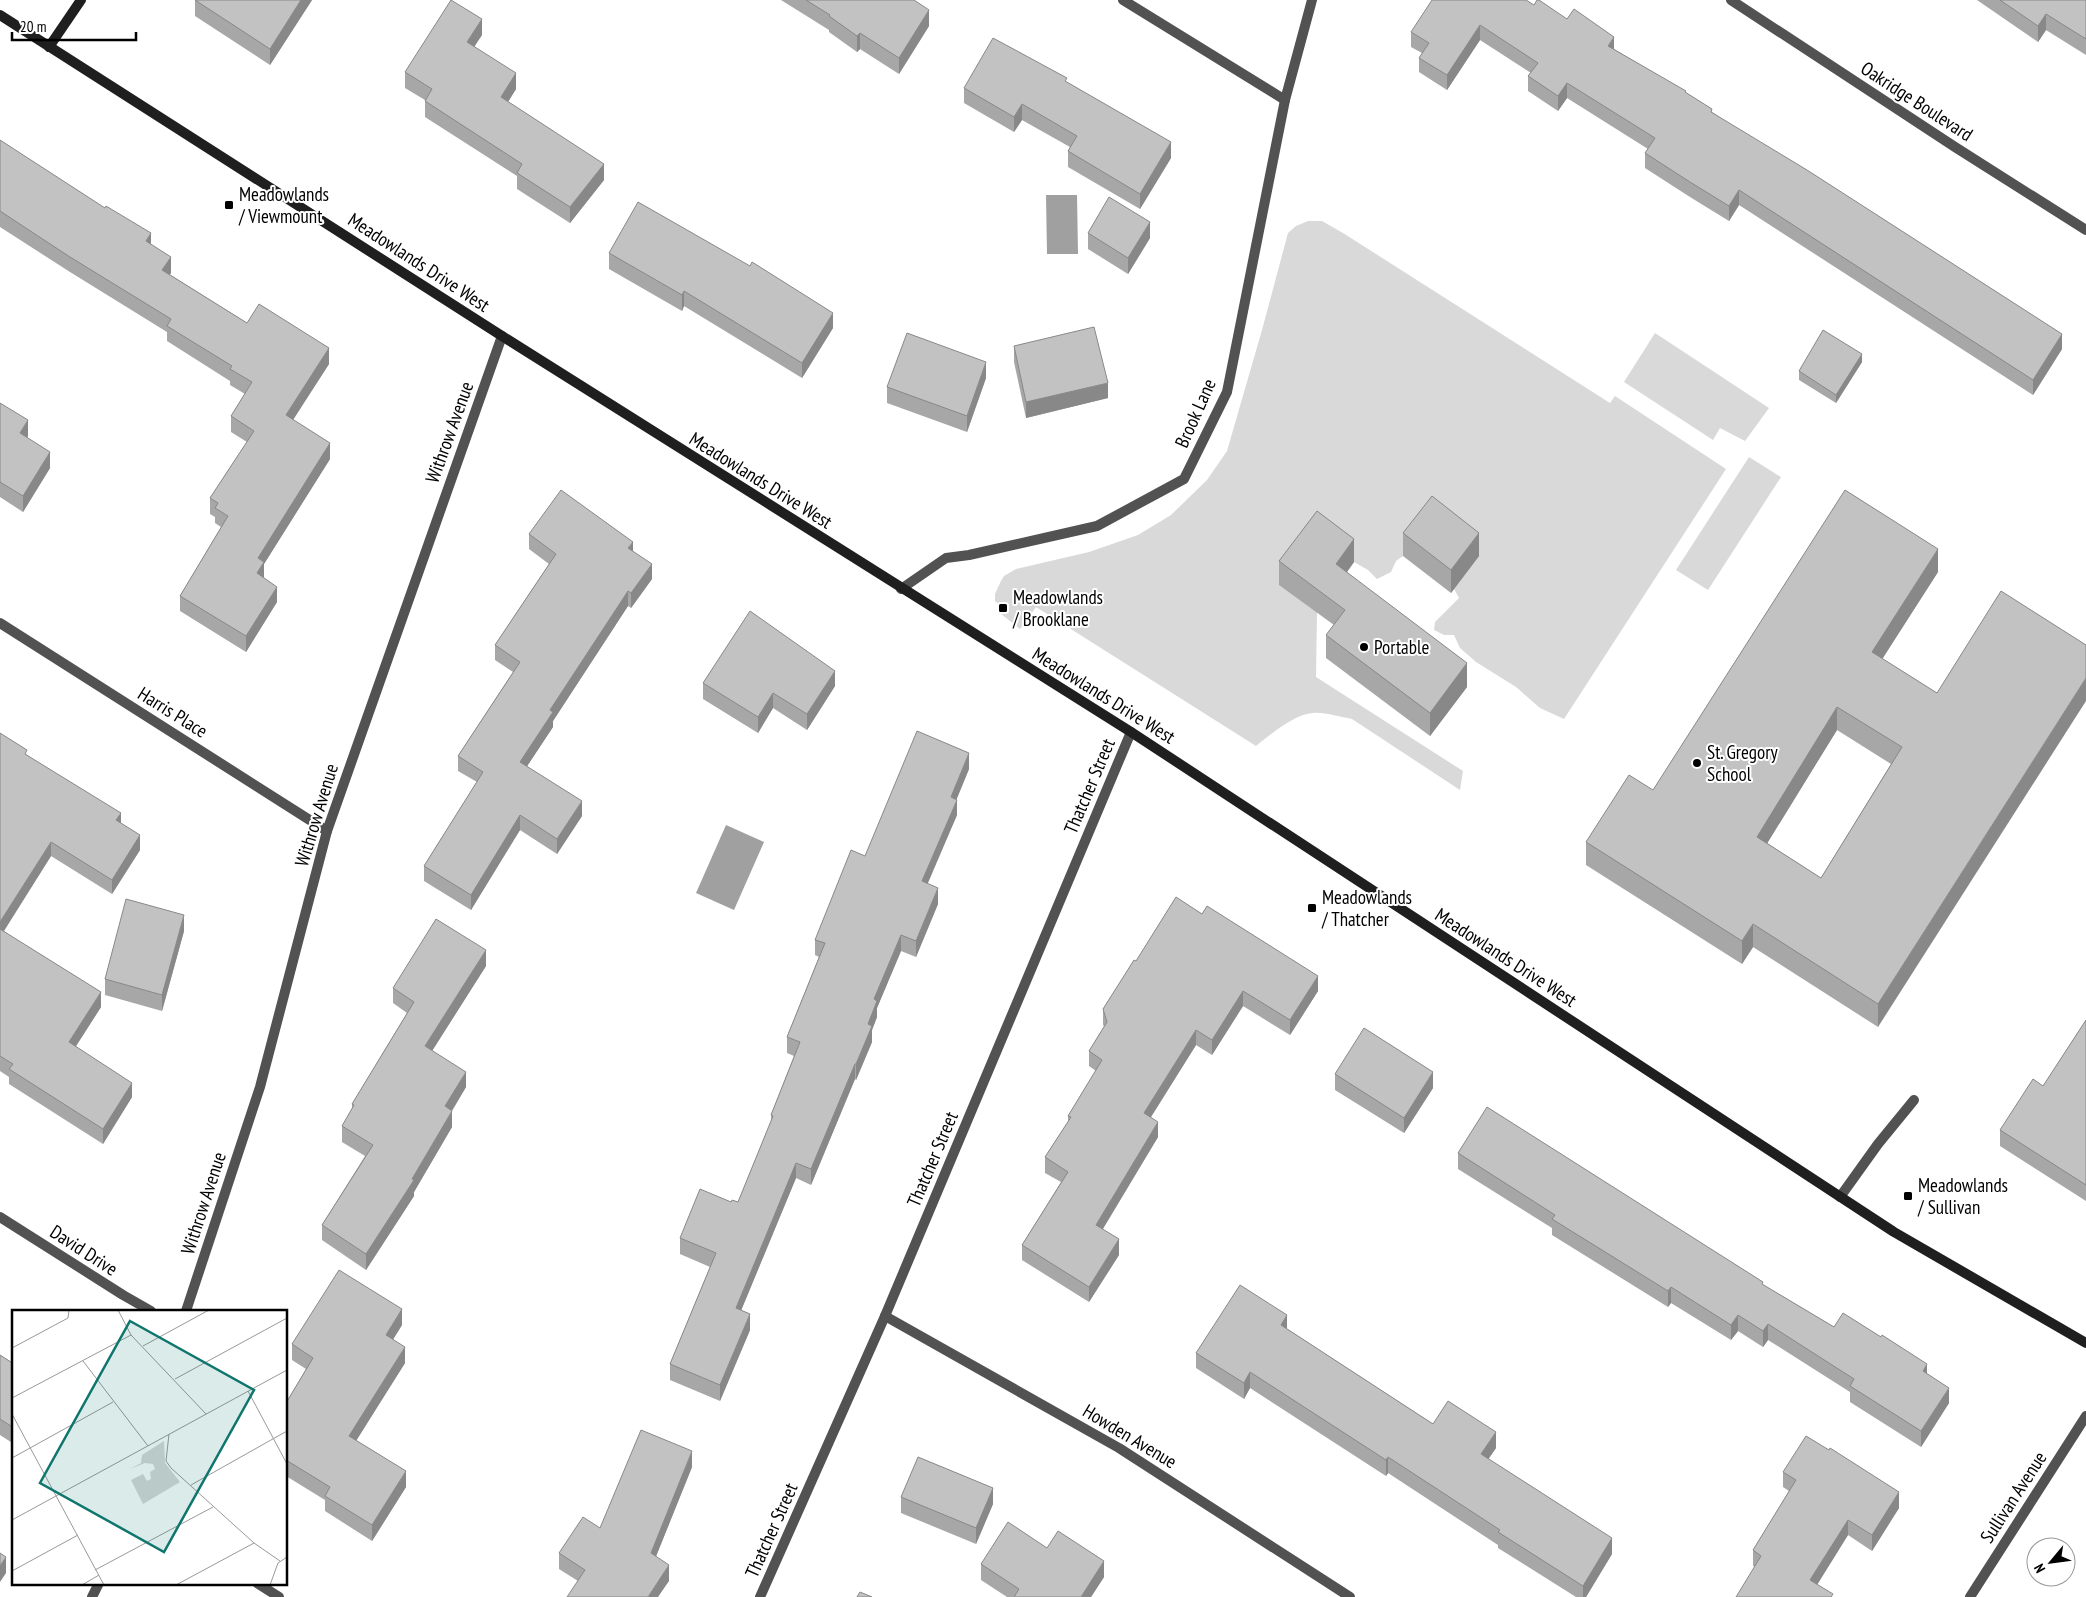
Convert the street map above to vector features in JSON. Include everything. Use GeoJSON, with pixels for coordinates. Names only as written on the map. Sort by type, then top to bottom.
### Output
{"type":"FeatureCollection","features":[{"type":"Feature","properties":{"kind":"main road"},"geometry":{"type":"LineString","coordinates":[[49,47],[81,0]]}},
{"type":"Feature","properties":{"kind":"main road","name":"Meadowlands Drive West"},"geometry":{"type":"LineString","coordinates":[[0,15],[502,336],[1131,732],[1894,1232],[2086,1343]]}},
{"type":"Feature","properties":{"kind":"street"},"geometry":{"type":"LineString","coordinates":[[1123,0],[1285,100]]}},
{"type":"Feature","properties":{"kind":"street","name":"Brook Lane"},"geometry":{"type":"LineString","coordinates":[[901,588],[946,558],[969,555],[1097,526],[1184,479],[1227,392],[1285,100],[1312,0]]}},
{"type":"Feature","properties":{"kind":"street","name":"Oakridge Boulevard"},"geometry":{"type":"LineString","coordinates":[[1731,0],[1955,147],[2086,230]]}},
{"type":"Feature","properties":{"kind":"street","name":"Withrow Avenue"},"geometry":{"type":"LineString","coordinates":[[186,1310],[260,1087],[327,831],[502,336]]}},
{"type":"Feature","properties":{"kind":"street","name":"Harris Place"},"geometry":{"type":"LineString","coordinates":[[0,623],[327,831]]}},
{"type":"Feature","properties":{"kind":"street","name":"Thatcher Street"},"geometry":{"type":"LineString","coordinates":[[760,1597],[885,1316],[1131,732]]}},
{"type":"Feature","properties":{"kind":"street"},"geometry":{"type":"LineString","coordinates":[[1840,1197],[1878,1144],[1914,1100]]}},
{"type":"Feature","properties":{"kind":"street","name":"David Drive"},"geometry":{"type":"LineString","coordinates":[[0,1217],[149,1310]]}},
{"type":"Feature","properties":{"kind":"street","name":"Howden Avenue"},"geometry":{"type":"LineString","coordinates":[[885,1316],[1119,1448],[1350,1597]]}},
{"type":"Feature","properties":{"kind":"street","name":"Sullivan Avenue"},"geometry":{"type":"LineString","coordinates":[[1970,1597],[2086,1416]]}},
{"type":"Feature","properties":{"kind":"street"},"geometry":{"type":"LineString","coordinates":[[92,1597],[98,1584]]}},
{"type":"Feature","properties":{"kind":"street"},"geometry":{"type":"LineString","coordinates":[[258,1584],[278,1597]]}},
{"type":"Feature","properties":{"kind":"shaded area"},"geometry":{"type":"Polygon","coordinates":[[[1046,195],[1077,195],[1078,254],[1047,254],[1046,195]]]}},
{"type":"Feature","properties":{"kind":"shaded area"},"geometry":{"type":"Polygon","coordinates":[[[1308,221],[1322,221],[1343,233],[1610,403],[1615,396],[1726,469],[1564,719],[1540,708],[1516,687],[1476,662],[1460,648],[1454,635],[1444,635],[1434,630],[1435,622],[1459,598],[1454,589],[1431,520],[1403,556],[1396,561],[1391,572],[1377,579],[1368,570],[1354,562],[1317,613],[1316,677],[1463,771],[1460,790],[1352,719],[1322,713],[1306,714],[1283,726],[1256,746],[1036,607],[1020,629],[1000,613],[1003,608],[995,601],[995,594],[1004,576],[1016,569],[1089,552],[1138,535],[1171,515],[1207,480],[1227,451],[1288,233],[1296,226],[1308,221]]]}},
{"type":"Feature","properties":{"kind":"shaded area"},"geometry":{"type":"Polygon","coordinates":[[[1655,333],[1769,408],[1745,441],[1720,428],[1713,440],[1624,382],[1655,333]]]}},
{"type":"Feature","properties":{"kind":"shaded area"},"geometry":{"type":"Polygon","coordinates":[[[1749,457],[1781,477],[1708,590],[1676,570],[1749,457]]]}},
{"type":"Feature","properties":{"kind":"shaded area"},"geometry":{"type":"Polygon","coordinates":[[[726,825],[764,842],[734,910],[696,893],[726,825]]]}},
{"type":"Feature","properties":{"kind":"building"},"geometry":{"type":"Polygon","coordinates":[[[195,0],[301,0],[270,49],[195,0]]]}},
{"type":"Feature","properties":{"kind":"building"},"geometry":{"type":"Polygon","coordinates":[[[451,0],[482,19],[467,42],[516,73],[501,97],[604,164],[570,207],[517,173],[522,164],[425,101],[432,89],[405,72],[451,0]]]}},
{"type":"Feature","properties":{"kind":"building"},"geometry":{"type":"Polygon","coordinates":[[[806,0],[914,0],[929,10],[899,58],[860,33],[857,36],[830,15],[806,0]]]}},
{"type":"Feature","properties":{"kind":"building"},"geometry":{"type":"Polygon","coordinates":[[[1432,0],[1526,0],[1534,5],[1539,0],[1567,19],[1574,9],[1614,37],[1608,46],[1686,91],[1712,109],[1711,112],[1807,170],[2062,334],[2033,380],[1739,190],[1729,206],[1690,182],[1645,153],[1655,138],[1567,83],[1558,96],[1528,76],[1538,63],[1480,25],[1447,75],[1419,58],[1429,43],[1411,32],[1432,0]]]}},
{"type":"Feature","properties":{"kind":"building"},"geometry":{"type":"Polygon","coordinates":[[[2000,0],[2086,0],[2086,39],[2046,14],[2038,26],[2000,0]]]}},
{"type":"Feature","properties":{"kind":"building"},"geometry":{"type":"Polygon","coordinates":[[[993,38],[1067,78],[1065,81],[1171,142],[1140,194],[1068,151],[1077,136],[1022,104],[1014,117],[964,88],[993,38]]]}},
{"type":"Feature","properties":{"kind":"building"},"geometry":{"type":"Polygon","coordinates":[[[0,140],[105,208],[106,206],[151,233],[146,241],[171,257],[162,270],[247,323],[259,304],[329,348],[286,415],[330,443],[258,558],[264,562],[257,573],[277,587],[246,636],[180,596],[228,516],[215,508],[218,503],[210,498],[254,431],[231,416],[252,382],[230,369],[232,366],[167,326],[171,319],[70,257],[0,211],[0,140]]]}},
{"type":"Feature","properties":{"kind":"building"},"geometry":{"type":"Polygon","coordinates":[[[1109,197],[1150,222],[1128,258],[1088,233],[1109,197]]]}},
{"type":"Feature","properties":{"kind":"building"},"geometry":{"type":"Polygon","coordinates":[[[638,202],[750,266],[752,262],[833,313],[802,363],[684,291],[682,295],[609,253],[638,202]]]}},
{"type":"Feature","properties":{"kind":"building"},"geometry":{"type":"Polygon","coordinates":[[[1094,327],[1108,383],[1026,402],[1014,346],[1094,327]]]}},
{"type":"Feature","properties":{"kind":"building"},"geometry":{"type":"Polygon","coordinates":[[[1823,330],[1862,354],[1836,395],[1799,371],[1823,330]]]}},
{"type":"Feature","properties":{"kind":"building"},"geometry":{"type":"Polygon","coordinates":[[[907,333],[986,362],[967,416],[887,387],[907,333]]]}},
{"type":"Feature","properties":{"kind":"building"},"geometry":{"type":"Polygon","coordinates":[[[0,403],[28,420],[20,433],[50,452],[23,496],[0,482],[0,403]]]}},
{"type":"Feature","properties":{"kind":"building"},"geometry":{"type":"Polygon","coordinates":[[[561,490],[633,542],[628,548],[652,564],[631,593],[628,591],[550,710],[553,712],[520,762],[582,801],[557,839],[520,815],[471,895],[424,866],[483,772],[458,756],[520,662],[495,645],[556,554],[529,534],[561,490]]]}},
{"type":"Feature","properties":{"kind":"building"},"geometry":{"type":"Polygon","coordinates":[[[1845,490],[1938,549],[1872,652],[1937,693],[2001,591],[2086,645],[2086,678],[1878,1004],[1753,924],[1742,941],[1586,842],[1629,775],[1653,790],[1845,490]],[[1837,707],[1757,837],[1821,878],[1902,747],[1837,707]]]}},
{"type":"Feature","properties":{"kind":"building"},"geometry":{"type":"Polygon","coordinates":[[[1432,496],[1479,533],[1451,570],[1403,533],[1432,496]]]}},
{"type":"Feature","properties":{"kind":"building"},"geometry":{"type":"Polygon","coordinates":[[[1317,511],[1354,539],[1336,564],[1467,663],[1430,713],[1326,635],[1345,610],[1279,561],[1317,511]]]}},
{"type":"Feature","properties":{"kind":"building"},"geometry":{"type":"Polygon","coordinates":[[[750,611],[835,671],[807,714],[773,693],[758,717],[703,683],[750,611]]]}},
{"type":"Feature","properties":{"kind":"building"},"geometry":{"type":"Polygon","coordinates":[[[917,731],[969,753],[951,797],[957,800],[922,881],[938,888],[916,941],[901,935],[874,999],[877,1001],[868,1024],[872,1026],[811,1169],[796,1163],[736,1308],[750,1314],[720,1385],[670,1364],[716,1253],[680,1238],[700,1189],[731,1202],[732,1200],[738,1202],[773,1116],[771,1115],[800,1042],[787,1037],[825,943],[815,940],[851,850],[865,856],[917,731]]]}},
{"type":"Feature","properties":{"kind":"building"},"geometry":{"type":"Polygon","coordinates":[[[0,733],[27,750],[25,754],[121,813],[116,820],[140,835],[112,880],[51,842],[0,922],[0,733]]]}},
{"type":"Feature","properties":{"kind":"building"},"geometry":{"type":"Polygon","coordinates":[[[1176,897],[1202,914],[1207,906],[1318,976],[1290,1020],[1243,991],[1212,1040],[1196,1030],[1144,1113],[1158,1122],[1096,1225],[1119,1239],[1089,1287],[1022,1245],[1068,1172],[1045,1157],[1071,1117],[1068,1116],[1102,1060],[1089,1051],[1107,1022],[1103,1009],[1176,897]]]}},
{"type":"Feature","properties":{"kind":"building"},"geometry":{"type":"Polygon","coordinates":[[[126,899],[184,915],[162,995],[105,979],[126,899]]]}},
{"type":"Feature","properties":{"kind":"building"},"geometry":{"type":"Polygon","coordinates":[[[436,919],[486,950],[425,1046],[466,1072],[445,1106],[452,1111],[412,1179],[414,1180],[366,1254],[322,1225],[373,1145],[342,1126],[354,1105],[352,1104],[414,1002],[393,988],[436,919]]]}},
{"type":"Feature","properties":{"kind":"building"},"geometry":{"type":"Polygon","coordinates":[[[0,929],[101,992],[69,1042],[132,1083],[103,1129],[9,1069],[13,1064],[0,1056],[0,929]]]}},
{"type":"Feature","properties":{"kind":"building"},"geometry":{"type":"Polygon","coordinates":[[[2086,1020],[2086,1185],[2000,1130],[2033,1079],[2043,1086],[2086,1020]]]}},
{"type":"Feature","properties":{"kind":"building"},"geometry":{"type":"Polygon","coordinates":[[[1364,1028],[1433,1072],[1404,1118],[1335,1074],[1364,1028]]]}},
{"type":"Feature","properties":{"kind":"building"},"geometry":{"type":"Polygon","coordinates":[[[1487,1107],[1763,1282],[1762,1284],[1834,1327],[1843,1313],[1927,1364],[1923,1371],[1949,1388],[1921,1431],[1850,1386],[1854,1379],[1768,1324],[1763,1331],[1738,1315],[1731,1325],[1671,1287],[1668,1291],[1552,1219],[1555,1215],[1458,1153],[1487,1107]]]}},
{"type":"Feature","properties":{"kind":"building"},"geometry":{"type":"Polygon","coordinates":[[[339,1270],[402,1309],[386,1335],[405,1347],[349,1436],[406,1471],[372,1525],[325,1496],[330,1487],[288,1461],[288,1400],[313,1358],[292,1344],[339,1270]]]}},
{"type":"Feature","properties":{"kind":"building"},"geometry":{"type":"Polygon","coordinates":[[[1240,1285],[1287,1315],[1281,1325],[1433,1424],[1448,1401],[1496,1432],[1481,1454],[1612,1538],[1583,1586],[1498,1532],[1500,1530],[1388,1457],[1386,1460],[1250,1372],[1244,1383],[1196,1353],[1240,1285]]]}},
{"type":"Feature","properties":{"kind":"building"},"geometry":{"type":"Polygon","coordinates":[[[0,1355],[12,1363],[12,1427],[0,1419],[0,1355]]]}},
{"type":"Feature","properties":{"kind":"building"},"geometry":{"type":"Polygon","coordinates":[[[641,1430],[692,1451],[651,1553],[669,1565],[648,1597],[567,1597],[585,1570],[559,1553],[583,1517],[600,1528],[641,1430]]]}},
{"type":"Feature","properties":{"kind":"building"},"geometry":{"type":"Polygon","coordinates":[[[1806,1436],[1829,1450],[1830,1448],[1899,1492],[1872,1535],[1848,1520],[1810,1580],[1833,1594],[1831,1597],[1736,1597],[1761,1556],[1753,1550],[1796,1480],[1783,1472],[1806,1436]]]}},
{"type":"Feature","properties":{"kind":"building"},"geometry":{"type":"Polygon","coordinates":[[[918,1457],[993,1488],[976,1528],[901,1497],[918,1457]]]}},
{"type":"Feature","properties":{"kind":"building"},"geometry":{"type":"Polygon","coordinates":[[[1008,1522],[1047,1548],[1058,1531],[1104,1561],[1081,1597],[1014,1597],[1019,1589],[981,1564],[1008,1522]]]}},
{"type":"Feature","properties":{"kind":"building"},"geometry":{"type":"Polygon","coordinates":[[[0,1553],[6,1557],[0,1566],[0,1553]]]}},
{"type":"Feature","properties":{"kind":"building"},"geometry":{"type":"Polygon","coordinates":[[[860,1592],[872,1597],[857,1597],[860,1592]]]}},
{"type":"Feature","properties":{"kind":"place","name":"Meadowlands / Viewmount"},"geometry":{"type":"Point","coordinates":[229,205]}},
{"type":"Feature","properties":{"kind":"place","name":"Meadowlands / Brooklane"},"geometry":{"type":"Point","coordinates":[1003,608]}},
{"type":"Feature","properties":{"kind":"place","name":"Portable"},"geometry":{"type":"Point","coordinates":[1364,647]}},
{"type":"Feature","properties":{"kind":"place","name":"St. Gregory School"},"geometry":{"type":"Point","coordinates":[1697,763]}},
{"type":"Feature","properties":{"kind":"place","name":"Meadowlands / Thatcher"},"geometry":{"type":"Point","coordinates":[1312,908]}},
{"type":"Feature","properties":{"kind":"place","name":"Meadowlands / Sullivan"},"geometry":{"type":"Point","coordinates":[1908,1196]}}]}
